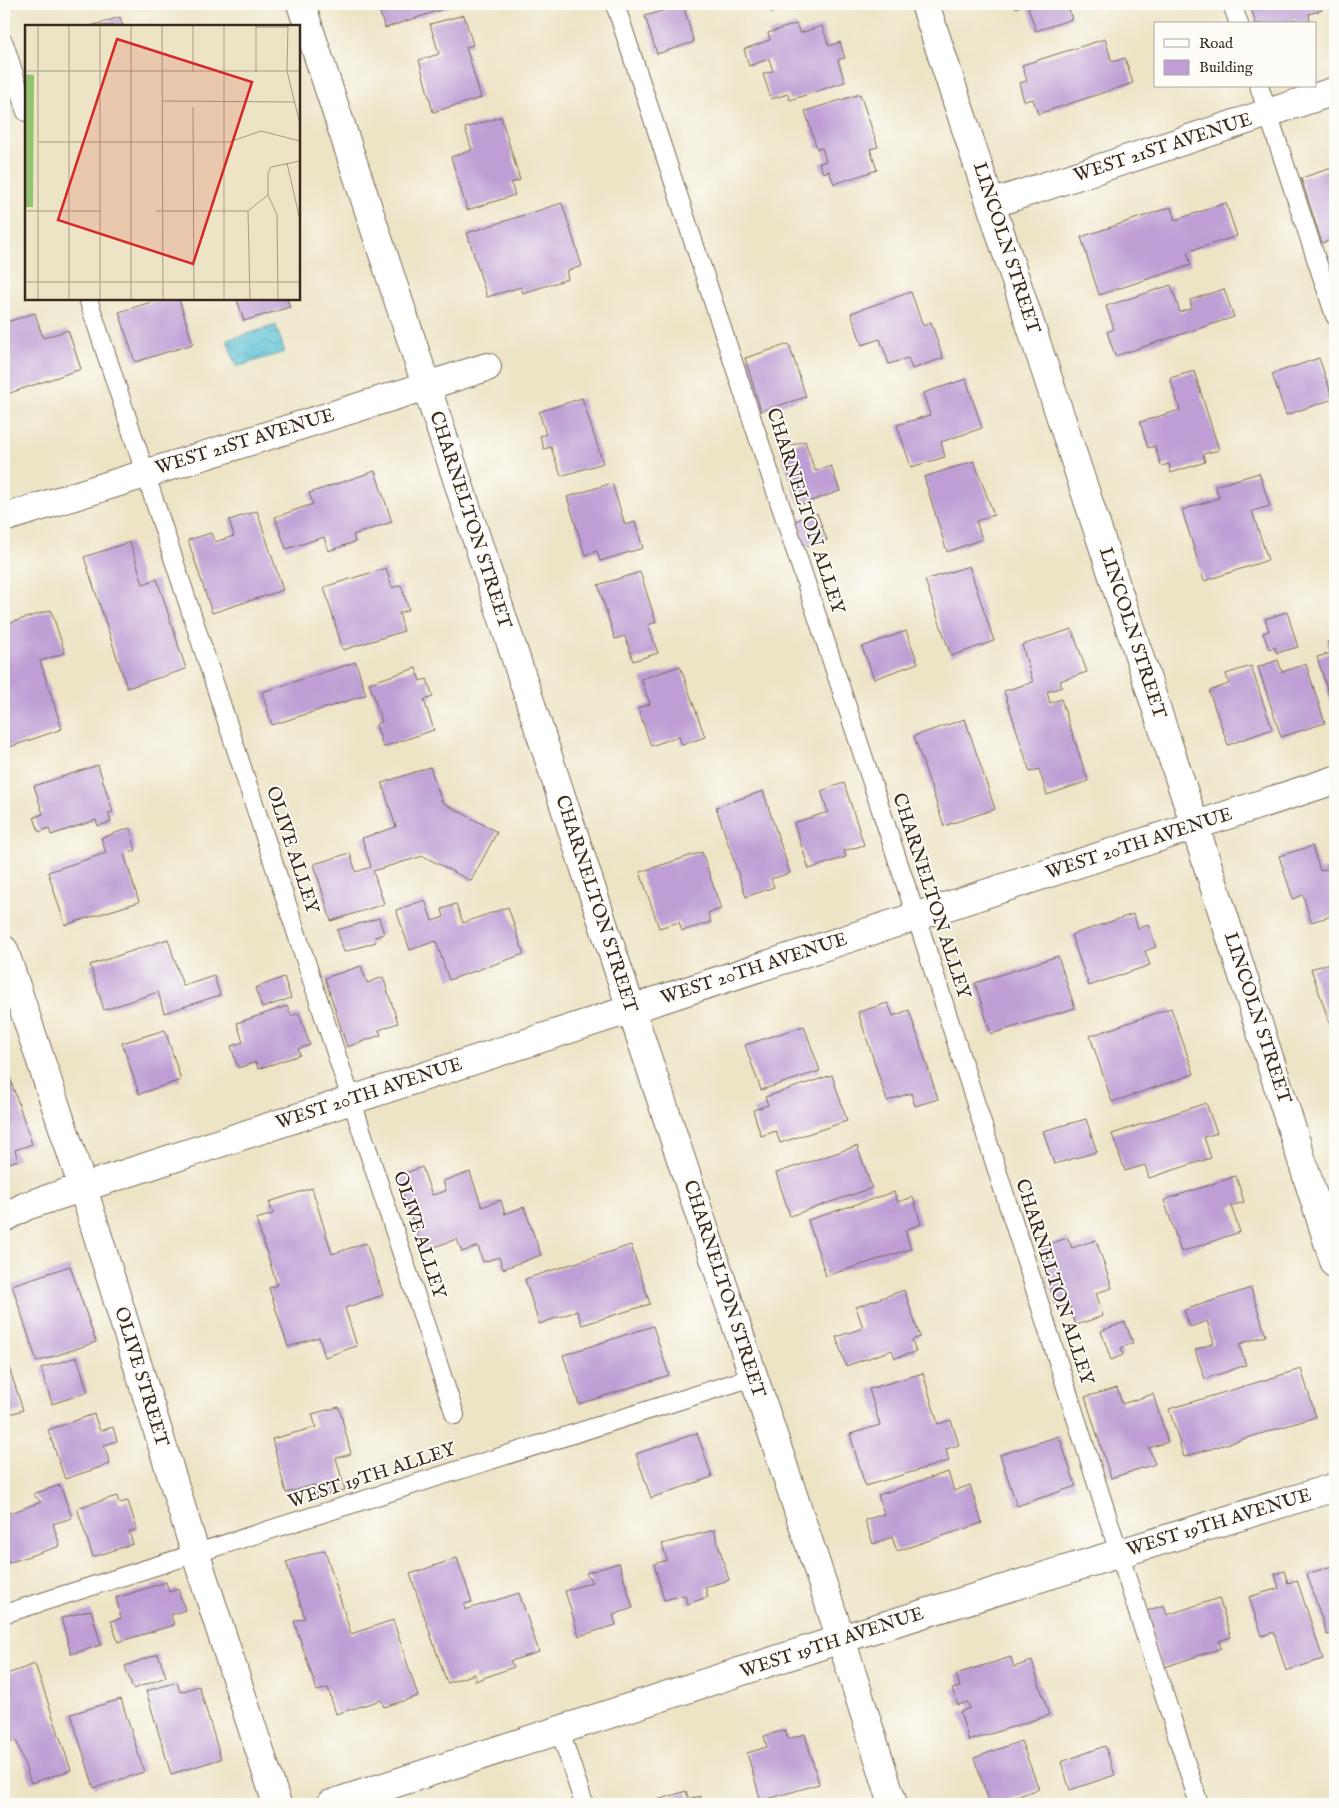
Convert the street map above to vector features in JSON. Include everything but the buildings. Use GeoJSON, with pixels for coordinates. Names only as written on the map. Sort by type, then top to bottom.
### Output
{"type":"FeatureCollection","features":[{"type":"Feature","properties":{"kind":"street","name":"CHARNELTON STREET"},"geometry":{"type":"LineString","coordinates":[[301,4],[630,1009],[841,1639],[893,1804]]}},
{"type":"Feature","properties":{"kind":"street","name":"LINCOLN STREET"},"geometry":{"type":"LineString","coordinates":[[924,4],[992,204],[1195,826],[1335,1264]]}},
{"type":"Feature","properties":{"kind":"street","name":"WEST 21ST AVENUE"},"geometry":{"type":"LineString","coordinates":[[992,204],[1335,92]]}},
{"type":"Feature","properties":{"kind":"street","name":"WEST 21ST AVENUE"},"geometry":{"type":"LineString","coordinates":[[4,518],[487,367]]}},
{"type":"Feature","properties":{"kind":"street","name":"WEST 20TH AVENUE"},"geometry":{"type":"LineString","coordinates":[[4,1218],[26,1206],[1335,780]]}},
{"type":"Feature","properties":{"kind":"street","name":"OLIVE STREET"},"geometry":{"type":"LineString","coordinates":[[4,950],[83,1188],[196,1554],[277,1804]]}},
{"type":"Feature","properties":{"kind":"street","name":"WEST 19TH AVENUE"},"geometry":{"type":"LineString","coordinates":[[330,1804],[841,1639],[1335,1487]]}},
{"type":"Feature","properties":{"kind":"lane","name":"CHARNELTON ALLEY"},"geometry":{"type":"LineString","coordinates":[[615,4],[916,916],[1199,1804]]}},
{"type":"Feature","properties":{"kind":"lane"},"geometry":{"type":"LineString","coordinates":[[1232,4],[1238,22]]}},
{"type":"Feature","properties":{"kind":"lane"},"geometry":{"type":"LineString","coordinates":[[4,43],[25,109]]}},
{"type":"Feature","properties":{"kind":"lane"},"geometry":{"type":"LineString","coordinates":[[1260,88],[1335,316]]}},
{"type":"Feature","properties":{"kind":"lane","name":"OLIVE ALLEY"},"geometry":{"type":"LineString","coordinates":[[88,300],[455,1415]]}},
{"type":"Feature","properties":{"kind":"lane","name":"WEST 19TH ALLEY"},"geometry":{"type":"LineString","coordinates":[[4,1614],[753,1376]]}},
{"type":"Feature","properties":{"kind":"lane"},"geometry":{"type":"LineString","coordinates":[[560,1731],[584,1804]]}},
{"type":"Feature","properties":{"kind":"water"},"geometry":{"type":"Polygon","coordinates":[[[276,325],[285,352],[236,367],[227,340],[276,325]]]}}]}
